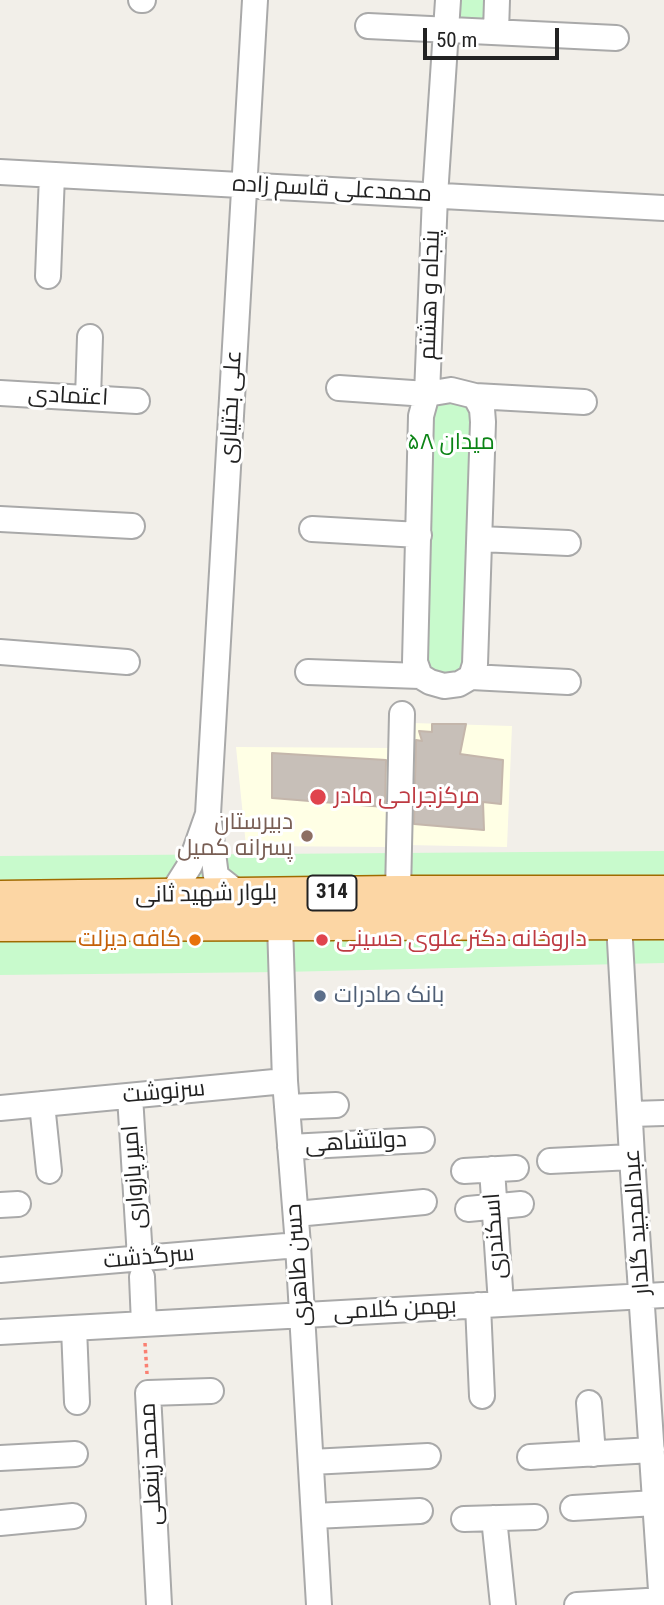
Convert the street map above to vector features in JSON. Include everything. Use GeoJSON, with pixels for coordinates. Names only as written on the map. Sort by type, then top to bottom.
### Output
{"type":"FeatureCollection","features":[{"type":"Feature","properties":{"kind":"main road","name":"بلوار شهید ثانی"},"geometry":{"type":"LineString","coordinates":[[0,925],[279,909],[398,892],[664,892]]}},
{"type":"Feature","properties":{"kind":"main road","name":"بلوار شهید ثانی"},"geometry":{"type":"LineString","coordinates":[[0,897],[239,894],[279,909],[664,923]]}},
{"type":"Feature","properties":{"kind":"street","name":"علی بختیاری"},"geometry":{"type":"LineString","coordinates":[[208,814],[255,0]]}},
{"type":"Feature","properties":{"kind":"street","name":"پنجاه و هشتم"},"geometry":{"type":"LineString","coordinates":[[427,394],[435,196],[448,0]]}},
{"type":"Feature","properties":{"kind":"street"},"geometry":{"type":"LineString","coordinates":[[496,32],[497,0]]}},
{"type":"Feature","properties":{"kind":"street"},"geometry":{"type":"LineString","coordinates":[[368,26],[616,38]]}},
{"type":"Feature","properties":{"kind":"street","name":"محمدعلی قاسم زاده"},"geometry":{"type":"LineString","coordinates":[[0,172],[664,208]]}},
{"type":"Feature","properties":{"kind":"street"},"geometry":{"type":"LineString","coordinates":[[48,276],[52,175]]}},
{"type":"Feature","properties":{"kind":"street"},"geometry":{"type":"LineString","coordinates":[[88,398],[90,337]]}},
{"type":"Feature","properties":{"kind":"street"},"geometry":{"type":"LineString","coordinates":[[339,388],[427,394],[451,390],[475,396],[584,402]]}},
{"type":"Feature","properties":{"kind":"street","name":"اعتمادی"},"geometry":{"type":"LineString","coordinates":[[0,393],[137,401]]}},
{"type":"Feature","properties":{"kind":"street"},"geometry":{"type":"LineString","coordinates":[[420,676],[415,662],[421,416],[427,394]]}},
{"type":"Feature","properties":{"kind":"street"},"geometry":{"type":"LineString","coordinates":[[471,677],[475,664],[483,422],[482,409],[475,396]]}},
{"type":"Feature","properties":{"kind":"street"},"geometry":{"type":"LineString","coordinates":[[0,519],[132,526]]}},
{"type":"Feature","properties":{"kind":"street"},"geometry":{"type":"LineString","coordinates":[[312,529],[419,535]]}},
{"type":"Feature","properties":{"kind":"street"},"geometry":{"type":"LineString","coordinates":[[480,539],[568,543]]}},
{"type":"Feature","properties":{"kind":"street"},"geometry":{"type":"LineString","coordinates":[[0,652],[127,662]]}},
{"type":"Feature","properties":{"kind":"street"},"geometry":{"type":"LineString","coordinates":[[308,672],[420,676],[444,686],[459,684],[471,677],[568,682]]}},
{"type":"Feature","properties":{"kind":"street"},"geometry":{"type":"LineString","coordinates":[[398,892],[402,714]]}},
{"type":"Feature","properties":{"kind":"street"},"geometry":{"type":"LineString","coordinates":[[208,814],[216,876],[239,894]]}},
{"type":"Feature","properties":{"kind":"street"},"geometry":{"type":"LineString","coordinates":[[171,895],[190,866],[208,814]]}},
{"type":"Feature","properties":{"kind":"street","name":"حسن طاهری"},"geometry":{"type":"LineString","coordinates":[[279,909],[285,1081],[299,1245],[319,1605]]}},
{"type":"Feature","properties":{"kind":"street","name":"عبدالمجید گلدار"},"geometry":{"type":"LineString","coordinates":[[620,923],[632,1157],[653,1295],[657,1464],[655,1503],[662,1602]]}},
{"type":"Feature","properties":{"kind":"street","name":"سرنوشت"},"geometry":{"type":"LineString","coordinates":[[0,1108],[285,1081]]}},
{"type":"Feature","properties":{"kind":"street","name":"امیر پازواری"},"geometry":{"type":"LineString","coordinates":[[130,1096],[145,1324]]}},
{"type":"Feature","properties":{"kind":"street"},"geometry":{"type":"LineString","coordinates":[[42,1104],[49,1171]]}},
{"type":"Feature","properties":{"kind":"street"},"geometry":{"type":"LineString","coordinates":[[287,1107],[336,1105]]}},
{"type":"Feature","properties":{"kind":"street"},"geometry":{"type":"LineString","coordinates":[[631,1114],[664,1113]]}},
{"type":"Feature","properties":{"kind":"street","name":"دولتشاهی"},"geometry":{"type":"LineString","coordinates":[[290,1147],[422,1140]]}},
{"type":"Feature","properties":{"kind":"street"},"geometry":{"type":"LineString","coordinates":[[550,1161],[632,1157]]}},
{"type":"Feature","properties":{"kind":"street"},"geometry":{"type":"LineString","coordinates":[[464,1171],[516,1168]]}},
{"type":"Feature","properties":{"kind":"street","name":"اسکندری"},"geometry":{"type":"LineString","coordinates":[[482,1396],[495,1206],[492,1169]]}},
{"type":"Feature","properties":{"kind":"street"},"geometry":{"type":"LineString","coordinates":[[296,1214],[424,1202]]}},
{"type":"Feature","properties":{"kind":"street"},"geometry":{"type":"LineString","coordinates":[[468,1209],[521,1204]]}},
{"type":"Feature","properties":{"kind":"street","name":"سرگذشت"},"geometry":{"type":"LineString","coordinates":[[0,1270],[141,1268],[299,1245]]}},
{"type":"Feature","properties":{"kind":"street","name":"بهمن کلامی"},"geometry":{"type":"LineString","coordinates":[[0,1332],[653,1295]]}},
{"type":"Feature","properties":{"kind":"street"},"geometry":{"type":"LineString","coordinates":[[74,1328],[77,1402]]}},
{"type":"Feature","properties":{"kind":"street"},"geometry":{"type":"LineString","coordinates":[[148,1393],[211,1391]]}},
{"type":"Feature","properties":{"kind":"street","name":"محمد زینعلی"},"geometry":{"type":"LineString","coordinates":[[148,1393],[159,1605]]}},
{"type":"Feature","properties":{"kind":"street"},"geometry":{"type":"LineString","coordinates":[[589,1403],[593,1454]]}},
{"type":"Feature","properties":{"kind":"street"},"geometry":{"type":"LineString","coordinates":[[0,1458],[75,1454]]}},
{"type":"Feature","properties":{"kind":"street"},"geometry":{"type":"LineString","coordinates":[[530,1457],[593,1454],[657,1464]]}},
{"type":"Feature","properties":{"kind":"street"},"geometry":{"type":"LineString","coordinates":[[311,1462],[428,1456]]}},
{"type":"Feature","properties":{"kind":"street"},"geometry":{"type":"LineString","coordinates":[[573,1508],[655,1503]]}},
{"type":"Feature","properties":{"kind":"street"},"geometry":{"type":"LineString","coordinates":[[314,1516],[420,1511]]}},
{"type":"Feature","properties":{"kind":"street"},"geometry":{"type":"LineString","coordinates":[[0,1522],[73,1517]]}},
{"type":"Feature","properties":{"kind":"street"},"geometry":{"type":"LineString","coordinates":[[464,1519],[535,1517]]}},
{"type":"Feature","properties":{"kind":"street"},"geometry":{"type":"LineString","coordinates":[[494,1518],[503,1605]]}},
{"type":"Feature","properties":{"kind":"street"},"geometry":{"type":"LineString","coordinates":[[576,1605],[662,1602]]}},
{"type":"Feature","properties":{"kind":"path","name":"محمد زینعلی"},"geometry":{"type":"LineString","coordinates":[[145,1324],[148,1393]]}},
{"type":"Feature","properties":{"kind":"shaded area"},"geometry":{"type":"Polygon","coordinates":[[[412,723],[512,726],[507,847],[406,845],[412,723]]]}},
{"type":"Feature","properties":{"kind":"shaded area","name":"مرکزجراحی مادر"},"geometry":{"type":"Polygon","coordinates":[[[236,747],[399,748],[391,847],[246,846],[236,747]]]}},
{"type":"Feature","properties":{"kind":"green space"},"geometry":{"type":"Polygon","coordinates":[[[448,0],[497,0],[496,32],[446,30],[448,0]]]}},
{"type":"Feature","properties":{"kind":"green space","name":"میدان ۵۸"},"geometry":{"type":"Polygon","coordinates":[[[475,396],[471,677],[420,676],[423,406],[475,396]]]}},
{"type":"Feature","properties":{"kind":"green space"},"geometry":{"type":"Polygon","coordinates":[[[664,851],[664,892],[0,898],[0,856],[664,851]]]}},
{"type":"Feature","properties":{"kind":"green space"},"geometry":{"type":"Polygon","coordinates":[[[664,923],[664,963],[0,975],[0,925],[664,923]]]}},
{"type":"Feature","properties":{"kind":"building"},"geometry":{"type":"Polygon","coordinates":[[[432,724],[466,724],[460,754],[503,760],[501,804],[483,802],[484,830],[414,824],[416,740],[422,741],[419,731],[432,732],[432,724]]]}},
{"type":"Feature","properties":{"kind":"building"},"geometry":{"type":"Polygon","coordinates":[[[272,753],[386,760],[385,807],[272,798],[272,753]]]}},
{"type":"Feature","properties":{"kind":"place","name":"مرکزجراحی مادر"},"geometry":{"type":"Point","coordinates":[318,797]}},
{"type":"Feature","properties":{"kind":"place","name":"دبیرستان پسرانه کمیل"},"geometry":{"type":"Point","coordinates":[307,836]}},
{"type":"Feature","properties":{"kind":"place","name":"کافه دیزلت"},"geometry":{"type":"Point","coordinates":[195,940]}},
{"type":"Feature","properties":{"kind":"place","name":"داروخانه دکتر علوی حسینی"},"geometry":{"type":"Point","coordinates":[322,940]}},
{"type":"Feature","properties":{"kind":"place","name":"بانک صادرات"},"geometry":{"type":"Point","coordinates":[320,996]}}]}
